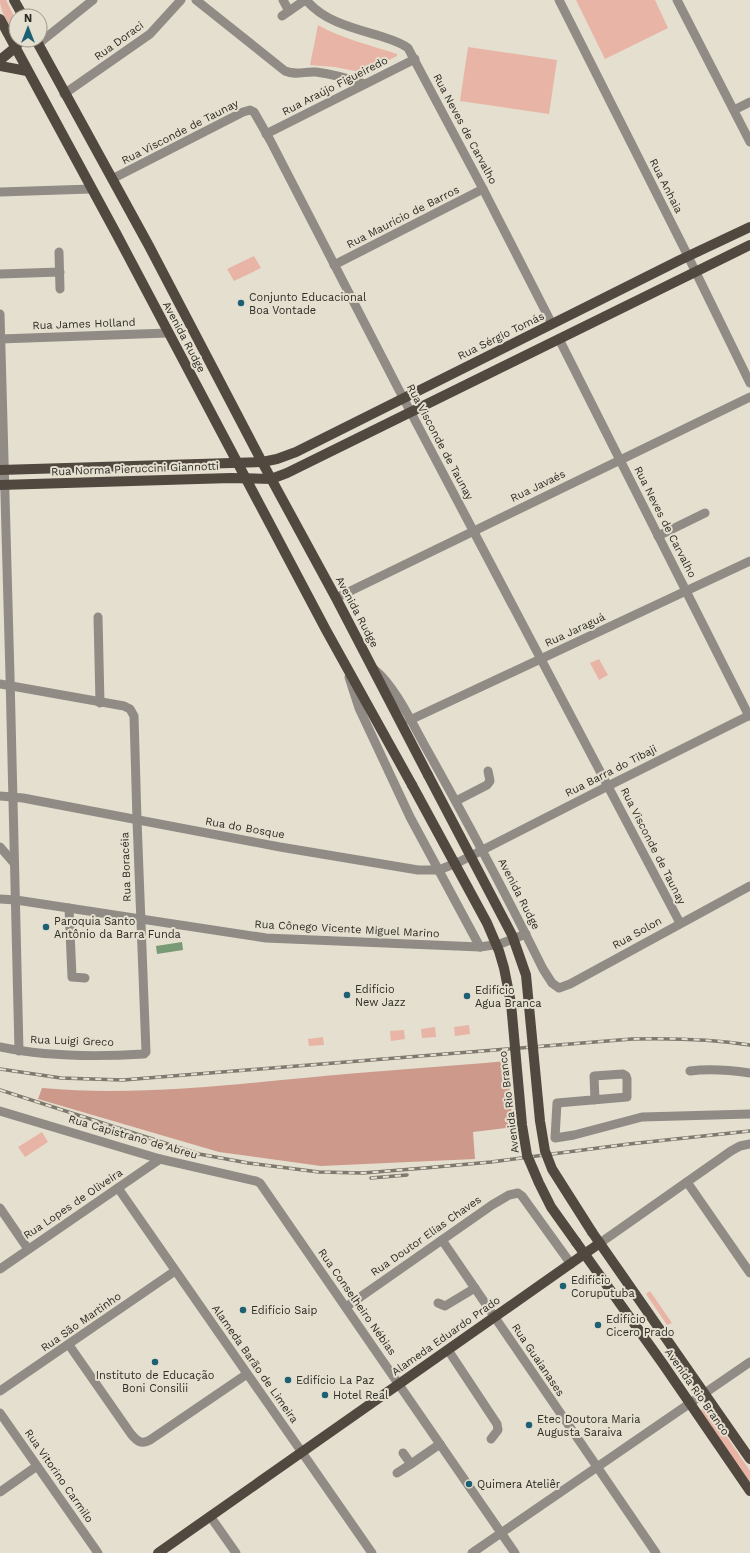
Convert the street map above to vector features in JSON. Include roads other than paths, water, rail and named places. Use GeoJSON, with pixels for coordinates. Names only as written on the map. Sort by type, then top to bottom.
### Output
{"type":"FeatureCollection","features":[{"type":"Feature","properties":{"kind":"main road","name":"Avenida Rudge"},"geometry":{"type":"LineString","coordinates":[[0,19],[8,30]]}},
{"type":"Feature","properties":{"kind":"main road"},"geometry":{"type":"LineString","coordinates":[[0,60],[14,48]]}},
{"type":"Feature","properties":{"kind":"main road","name":"Avenida Rudge"},"geometry":{"type":"LineString","coordinates":[[19,48],[27,70],[239,463],[346,666],[412,785]]}},
{"type":"Feature","properties":{"kind":"main road","name":"Avenida Rudge"},"geometry":{"type":"LineString","coordinates":[[40,48],[112,179],[271,479],[336,598],[428,775]]}},
{"type":"Feature","properties":{"kind":"main road"},"geometry":{"type":"LineString","coordinates":[[0,66],[27,70]]}},
{"type":"Feature","properties":{"kind":"main road","name":"Rua Sérgio Tomás"},"geometry":{"type":"LineString","coordinates":[[262,462],[277,459],[296,452],[688,256],[750,227]]}},
{"type":"Feature","properties":{"kind":"main road"},"geometry":{"type":"LineString","coordinates":[[271,479],[287,473],[411,413],[750,246]]}},
{"type":"Feature","properties":{"kind":"main road","name":"Rua Norma Pieruccini Giannotti"},"geometry":{"type":"LineString","coordinates":[[2,470],[262,462]]}},
{"type":"Feature","properties":{"kind":"main road","name":"Rua Norma Pieruccini Giannotti"},"geometry":{"type":"LineString","coordinates":[[2,485],[247,478],[271,479]]}},
{"type":"Feature","properties":{"kind":"main road","name":"Avenida Rio Branco"},"geometry":{"type":"LineString","coordinates":[[428,775],[512,935],[522,959],[526,975],[540,1121],[545,1151],[552,1169],[592,1232],[750,1459]]}},
{"type":"Feature","properties":{"kind":"main road","name":"Avenida Rio Branco"},"geometry":{"type":"LineString","coordinates":[[412,785],[487,923],[499,951],[504,968],[510,1002],[522,1125],[527,1155],[536,1177],[551,1207],[585,1253],[750,1491]]}},
{"type":"Feature","properties":{"kind":"main road","name":"Alameda Eduardo Prado"},"geometry":{"type":"LineString","coordinates":[[158,1553],[600,1243]]}},
{"type":"Feature","properties":{"kind":"street"},"geometry":{"type":"LineString","coordinates":[[48,34],[94,0]]}},
{"type":"Feature","properties":{"kind":"street","name":"Rua Doraci"},"geometry":{"type":"LineString","coordinates":[[64,94],[150,34],[181,0]]}},
{"type":"Feature","properties":{"kind":"street"},"geometry":{"type":"LineString","coordinates":[[196,0],[208,3],[285,72],[300,74],[316,72],[365,84]]}},
{"type":"Feature","properties":{"kind":"street"},"geometry":{"type":"LineString","coordinates":[[283,0],[285,13],[305,0]]}},
{"type":"Feature","properties":{"kind":"street","name":"Rua Neves de Carvalho"},"geometry":{"type":"LineString","coordinates":[[305,0],[322,15],[336,23],[404,45],[408,48],[483,189],[552,324]]}},
{"type":"Feature","properties":{"kind":"street","name":"Rua Anhaia"},"geometry":{"type":"LineString","coordinates":[[559,0],[750,383]]}},
{"type":"Feature","properties":{"kind":"street"},"geometry":{"type":"LineString","coordinates":[[678,0],[750,142]]}},
{"type":"Feature","properties":{"kind":"street","name":"Rua Araújo Figueiredo"},"geometry":{"type":"LineString","coordinates":[[266,134],[415,59]]}},
{"type":"Feature","properties":{"kind":"street"},"geometry":{"type":"LineString","coordinates":[[734,110],[750,102]]}},
{"type":"Feature","properties":{"kind":"street","name":"Rua Visconde de Taunay"},"geometry":{"type":"LineString","coordinates":[[112,179],[243,112],[250,110],[254,112],[680,924]]}},
{"type":"Feature","properties":{"kind":"street"},"geometry":{"type":"LineString","coordinates":[[0,192],[91,189]]}},
{"type":"Feature","properties":{"kind":"street","name":"Rua Maurício de Barros"},"geometry":{"type":"LineString","coordinates":[[334,265],[483,189]]}},
{"type":"Feature","properties":{"kind":"street"},"geometry":{"type":"LineString","coordinates":[[59,252],[60,289]]}},
{"type":"Feature","properties":{"kind":"street"},"geometry":{"type":"LineString","coordinates":[[0,274],[60,272]]}},
{"type":"Feature","properties":{"kind":"street"},"geometry":{"type":"LineString","coordinates":[[0,314],[2,485],[11,686],[19,1051]]}},
{"type":"Feature","properties":{"kind":"street","name":"Rua James Holland"},"geometry":{"type":"LineString","coordinates":[[0,339],[168,333]]}},
{"type":"Feature","properties":{"kind":"street","name":"Rua Neves de Carvalho"},"geometry":{"type":"LineString","coordinates":[[560,339],[749,716]]}},
{"type":"Feature","properties":{"kind":"street","name":"Rua Javaés"},"geometry":{"type":"LineString","coordinates":[[336,598],[473,530],[750,397]]}},
{"type":"Feature","properties":{"kind":"street"},"geometry":{"type":"LineString","coordinates":[[658,536],[705,513]]}},
{"type":"Feature","properties":{"kind":"street","name":"Rua Jaraguá"},"geometry":{"type":"LineString","coordinates":[[410,720],[750,561]]}},
{"type":"Feature","properties":{"kind":"street"},"geometry":{"type":"LineString","coordinates":[[0,684],[100,702],[98,617]]}},
{"type":"Feature","properties":{"kind":"street","name":"Avenida Rudge"},"geometry":{"type":"LineString","coordinates":[[346,666],[359,708],[410,817],[480,947]]}},
{"type":"Feature","properties":{"kind":"street","name":"Avenida Rudge"},"geometry":{"type":"LineString","coordinates":[[372,668],[379,673],[390,687],[410,720],[456,801],[543,969]]}},
{"type":"Feature","properties":{"kind":"street","name":"Rua Boracéia"},"geometry":{"type":"LineString","coordinates":[[100,702],[124,706],[130,709],[135,723],[140,920],[146,1052],[144,1054]]}},
{"type":"Feature","properties":{"kind":"street","name":"Rua Barra do Tibaji"},"geometry":{"type":"LineString","coordinates":[[482,850],[749,716]]}},
{"type":"Feature","properties":{"kind":"street"},"geometry":{"type":"LineString","coordinates":[[456,801],[488,785],[490,781],[488,771]]}},
{"type":"Feature","properties":{"kind":"street","name":"Rua do Bosque"},"geometry":{"type":"LineString","coordinates":[[0,796],[13,797],[425,871],[439,870],[482,850]]}},
{"type":"Feature","properties":{"kind":"street"},"geometry":{"type":"LineString","coordinates":[[0,847],[14,862]]}},
{"type":"Feature","properties":{"kind":"street","name":"Rua Solon"},"geometry":{"type":"LineString","coordinates":[[543,969],[555,986],[559,988],[564,986],[750,886]]}},
{"type":"Feature","properties":{"kind":"street","name":"Rua Cônego Vicente Miguel Marino"},"geometry":{"type":"LineString","coordinates":[[0,899],[16,900],[140,920],[276,939],[480,947],[500,944],[526,934]]}},
{"type":"Feature","properties":{"kind":"street"},"geometry":{"type":"LineString","coordinates":[[69,908],[72,977],[85,978]]}},
{"type":"Feature","properties":{"kind":"street","name":"Rua Luigi Greco"},"geometry":{"type":"LineString","coordinates":[[0,1047],[19,1051],[57,1055],[144,1054]]}},
{"type":"Feature","properties":{"kind":"street"},"geometry":{"type":"LineString","coordinates":[[690,1072],[704,1069],[750,1073]]}},
{"type":"Feature","properties":{"kind":"street"},"geometry":{"type":"LineString","coordinates":[[595,1100],[557,1103],[555,1138],[574,1135],[642,1117],[750,1114]]}},
{"type":"Feature","properties":{"kind":"street","name":"Rua Capistrano de Abreu"},"geometry":{"type":"LineString","coordinates":[[0,1111],[160,1159],[260,1183]]}},
{"type":"Feature","properties":{"kind":"street","name":"Alameda Eduardo Prado"},"geometry":{"type":"LineString","coordinates":[[600,1243],[736,1148],[750,1144]]}},
{"type":"Feature","properties":{"kind":"street","name":"Rua Lopes de Oliveira"},"geometry":{"type":"LineString","coordinates":[[0,1269],[160,1159]]}},
{"type":"Feature","properties":{"kind":"street"},"geometry":{"type":"LineString","coordinates":[[687,1182],[750,1273]]}},
{"type":"Feature","properties":{"kind":"street","name":"Rua Conselheiro Nébias"},"geometry":{"type":"LineString","coordinates":[[260,1183],[515,1553]]}},
{"type":"Feature","properties":{"kind":"street","name":"Alameda Barão de Limeira"},"geometry":{"type":"LineString","coordinates":[[118,1188],[372,1553]]}},
{"type":"Feature","properties":{"kind":"street","name":"Rua Doutor Elias Chaves"},"geometry":{"type":"LineString","coordinates":[[346,1307],[505,1197],[516,1193],[522,1196],[570,1264]]}},
{"type":"Feature","properties":{"kind":"street"},"geometry":{"type":"LineString","coordinates":[[0,1208],[28,1249]]}},
{"type":"Feature","properties":{"kind":"street","name":"Rua Guaianases"},"geometry":{"type":"LineString","coordinates":[[442,1240],[656,1553]]}},
{"type":"Feature","properties":{"kind":"street","name":"Rua São Martinho"},"geometry":{"type":"LineString","coordinates":[[0,1391],[175,1271]]}},
{"type":"Feature","properties":{"kind":"street"},"geometry":{"type":"LineString","coordinates":[[438,1303],[445,1306],[475,1288]]}},
{"type":"Feature","properties":{"kind":"street"},"geometry":{"type":"LineString","coordinates":[[69,1345],[131,1434],[139,1442],[143,1443],[156,1437],[247,1374]]}},
{"type":"Feature","properties":{"kind":"street"},"geometry":{"type":"LineString","coordinates":[[448,1350],[497,1424],[498,1430],[491,1439]]}},
{"type":"Feature","properties":{"kind":"street"},"geometry":{"type":"LineString","coordinates":[[472,1553],[750,1362]]}},
{"type":"Feature","properties":{"kind":"street","name":"Rua Vitorino Carmilo"},"geometry":{"type":"LineString","coordinates":[[0,1413],[98,1553]]}},
{"type":"Feature","properties":{"kind":"street"},"geometry":{"type":"LineString","coordinates":[[397,1474],[440,1444]]}},
{"type":"Feature","properties":{"kind":"street"},"geometry":{"type":"LineString","coordinates":[[403,1453],[411,1464]]}},
{"type":"Feature","properties":{"kind":"street"},"geometry":{"type":"LineString","coordinates":[[0,1492],[37,1466]]}},
{"type":"Feature","properties":{"kind":"street"},"geometry":{"type":"LineString","coordinates":[[210,1516],[236,1553]]}},
{"type":"Feature","properties":{"kind":"railway"},"geometry":{"type":"LineString","coordinates":[[0,1069],[61,1078],[123,1080],[632,1039],[691,1039],[750,1045]]}},
{"type":"Feature","properties":{"kind":"railway"},"geometry":{"type":"LineString","coordinates":[[0,1090],[199,1154],[248,1163],[319,1172],[363,1173],[491,1162],[629,1144],[750,1131]]}},
{"type":"Feature","properties":{"kind":"railway"},"geometry":{"type":"LineString","coordinates":[[371,1178],[407,1175]]}},
{"type":"Feature","properties":{"kind":"place","name":"Conjunto Educacional Boa Vontade"},"geometry":{"type":"Point","coordinates":[241,303]}},
{"type":"Feature","properties":{"kind":"place","name":"Paroquia Santo Antônio da Barra Funda"},"geometry":{"type":"Point","coordinates":[46,927]}},
{"type":"Feature","properties":{"kind":"place","name":"Edifício New Jazz"},"geometry":{"type":"Point","coordinates":[347,995]}},
{"type":"Feature","properties":{"kind":"place","name":"Edifício Agua Branca"},"geometry":{"type":"Point","coordinates":[467,996]}},
{"type":"Feature","properties":{"kind":"place","name":"Edifício Coruputuba"},"geometry":{"type":"Point","coordinates":[563,1286]}},
{"type":"Feature","properties":{"kind":"place","name":"Edifício Saip"},"geometry":{"type":"Point","coordinates":[243,1310]}},
{"type":"Feature","properties":{"kind":"place","name":"Edifício Cicero Prado"},"geometry":{"type":"Point","coordinates":[598,1325]}},
{"type":"Feature","properties":{"kind":"place","name":"Instituto de Educação Boni Consilii"},"geometry":{"type":"Point","coordinates":[155,1362]}},
{"type":"Feature","properties":{"kind":"place","name":"Edifício La Paz"},"geometry":{"type":"Point","coordinates":[288,1380]}},
{"type":"Feature","properties":{"kind":"place","name":"Hotel Real"},"geometry":{"type":"Point","coordinates":[325,1395]}},
{"type":"Feature","properties":{"kind":"place","name":"Etec Doutora Maria Augusta Saraiva"},"geometry":{"type":"Point","coordinates":[529,1425]}},
{"type":"Feature","properties":{"kind":"place","name":"Quimera Ateliêr"},"geometry":{"type":"Point","coordinates":[469,1484]}}]}
